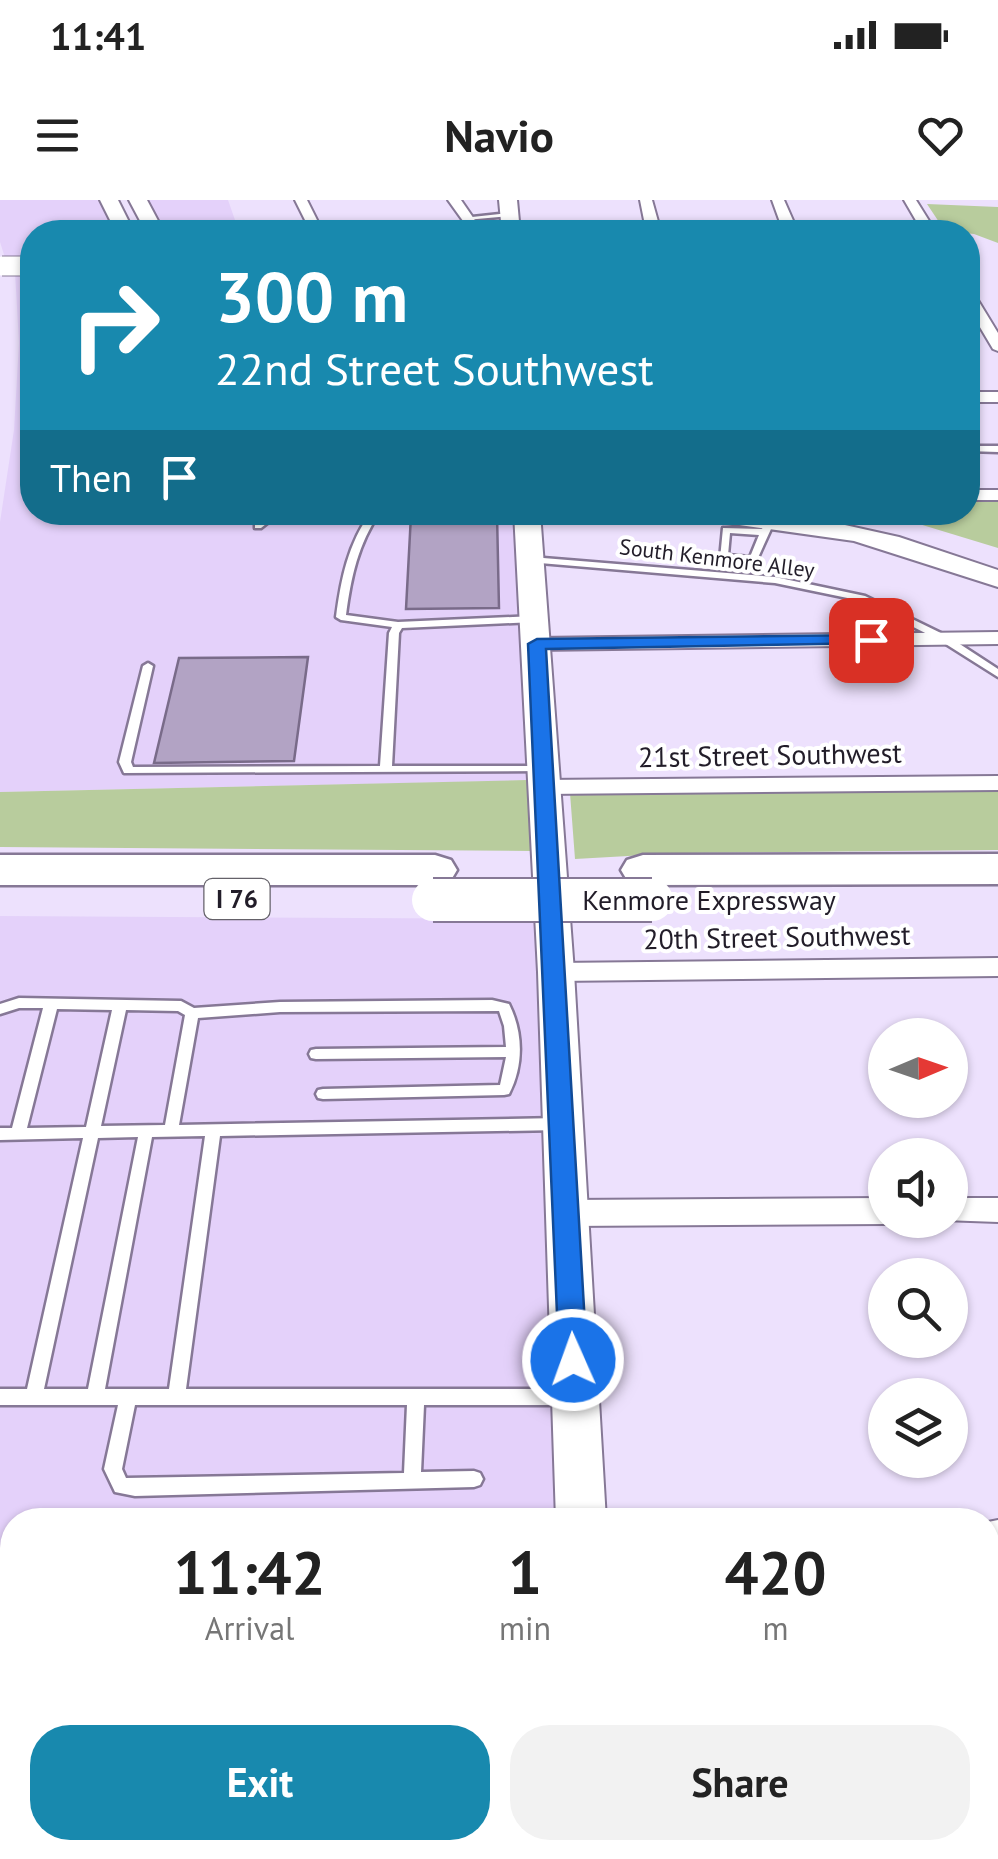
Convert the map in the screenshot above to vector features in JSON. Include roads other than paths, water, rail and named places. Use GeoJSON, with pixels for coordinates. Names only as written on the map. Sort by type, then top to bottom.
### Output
{"type":"FeatureCollection","features":[{"type":"Feature","properties":{"kind":"highway","name":"Kenmore Expressway"},"geometry":{"type":"LineString","coordinates":[[648,885],[998,869]]}},
{"type":"Feature","properties":{"kind":"highway","name":"Kenmore Expressway"},"geometry":{"type":"LineString","coordinates":[[0,870],[30,889],[648,885],[998,901]]}},
{"type":"Feature","properties":{"kind":"main road"},"geometry":{"type":"LineString","coordinates":[[528,525],[556,972],[580,1508]]}},
{"type":"Feature","properties":{"kind":"main road"},"geometry":{"type":"LineString","coordinates":[[838,525],[998,578]]}},
{"type":"Feature","properties":{"kind":"main road"},"geometry":{"type":"LineString","coordinates":[[865,525],[913,533],[998,562]]}},
{"type":"Feature","properties":{"kind":"street"},"geometry":{"type":"LineString","coordinates":[[982,318],[998,346]]}},
{"type":"Feature","properties":{"kind":"street"},"geometry":{"type":"LineString","coordinates":[[536,632],[998,638]]}},
{"type":"Feature","properties":{"kind":"street","name":"21st Street Southwest"},"geometry":{"type":"LineString","coordinates":[[542,778],[998,782]]}},
{"type":"Feature","properties":{"kind":"street","name":"20th Street Southwest"},"geometry":{"type":"LineString","coordinates":[[556,972],[998,967]]}},
{"type":"Feature","properties":{"kind":"street"},"geometry":{"type":"LineString","coordinates":[[968,1210],[998,1210]]}},
{"type":"Feature","properties":{"kind":"street"},"geometry":{"type":"LineString","coordinates":[[566,1213],[868,1211]]}},
{"type":"Feature","properties":{"kind":"lane"},"geometry":{"type":"LineString","coordinates":[[365,525],[351,557],[342,617],[398,625],[536,632]]}},
{"type":"Feature","properties":{"kind":"lane"},"geometry":{"type":"LineString","coordinates":[[767,525],[753,560],[723,557],[726,530],[767,525]]}},
{"type":"Feature","properties":{"kind":"lane","name":"South Kenmore Alley"},"geometry":{"type":"LineString","coordinates":[[530,560],[774,580],[865,598],[945,639],[998,674]]}},
{"type":"Feature","properties":{"kind":"lane"},"geometry":{"type":"LineString","coordinates":[[386,769],[394,633],[398,625]]}},
{"type":"Feature","properties":{"kind":"lane"},"geometry":{"type":"LineString","coordinates":[[148,666],[125,762],[128,770],[386,769],[542,778]]}},
{"type":"Feature","properties":{"kind":"lane"},"geometry":{"type":"LineString","coordinates":[[0,1010],[18,1003],[181,1006],[192,1013],[280,1007],[492,1005],[504,1007],[510,1018],[511,1080],[504,1090],[323,1094]]}},
{"type":"Feature","properties":{"kind":"lane"},"geometry":{"type":"LineString","coordinates":[[18,1134],[51,1004]]}},
{"type":"Feature","properties":{"kind":"lane"},"geometry":{"type":"LineString","coordinates":[[34,1398],[120,1005]]}},
{"type":"Feature","properties":{"kind":"lane"},"geometry":{"type":"LineString","coordinates":[[172,1132],[192,1013]]}},
{"type":"Feature","properties":{"kind":"lane"},"geometry":{"type":"LineString","coordinates":[[316,1054],[511,1052]]}},
{"type":"Feature","properties":{"kind":"lane"},"geometry":{"type":"LineString","coordinates":[[0,1134],[563,1124]]}},
{"type":"Feature","properties":{"kind":"lane"},"geometry":{"type":"LineString","coordinates":[[176,1397],[213,1131]]}},
{"type":"Feature","properties":{"kind":"lane"},"geometry":{"type":"LineString","coordinates":[[95,1397],[146,1132]]}},
{"type":"Feature","properties":{"kind":"lane"},"geometry":{"type":"LineString","coordinates":[[0,1397],[575,1397]]}},
{"type":"Feature","properties":{"kind":"lane"},"geometry":{"type":"LineString","coordinates":[[128,1397],[113,1470],[121,1486],[474,1479]]}},
{"type":"Feature","properties":{"kind":"lane"},"geometry":{"type":"LineString","coordinates":[[412,1481],[416,1397]]}}]}
